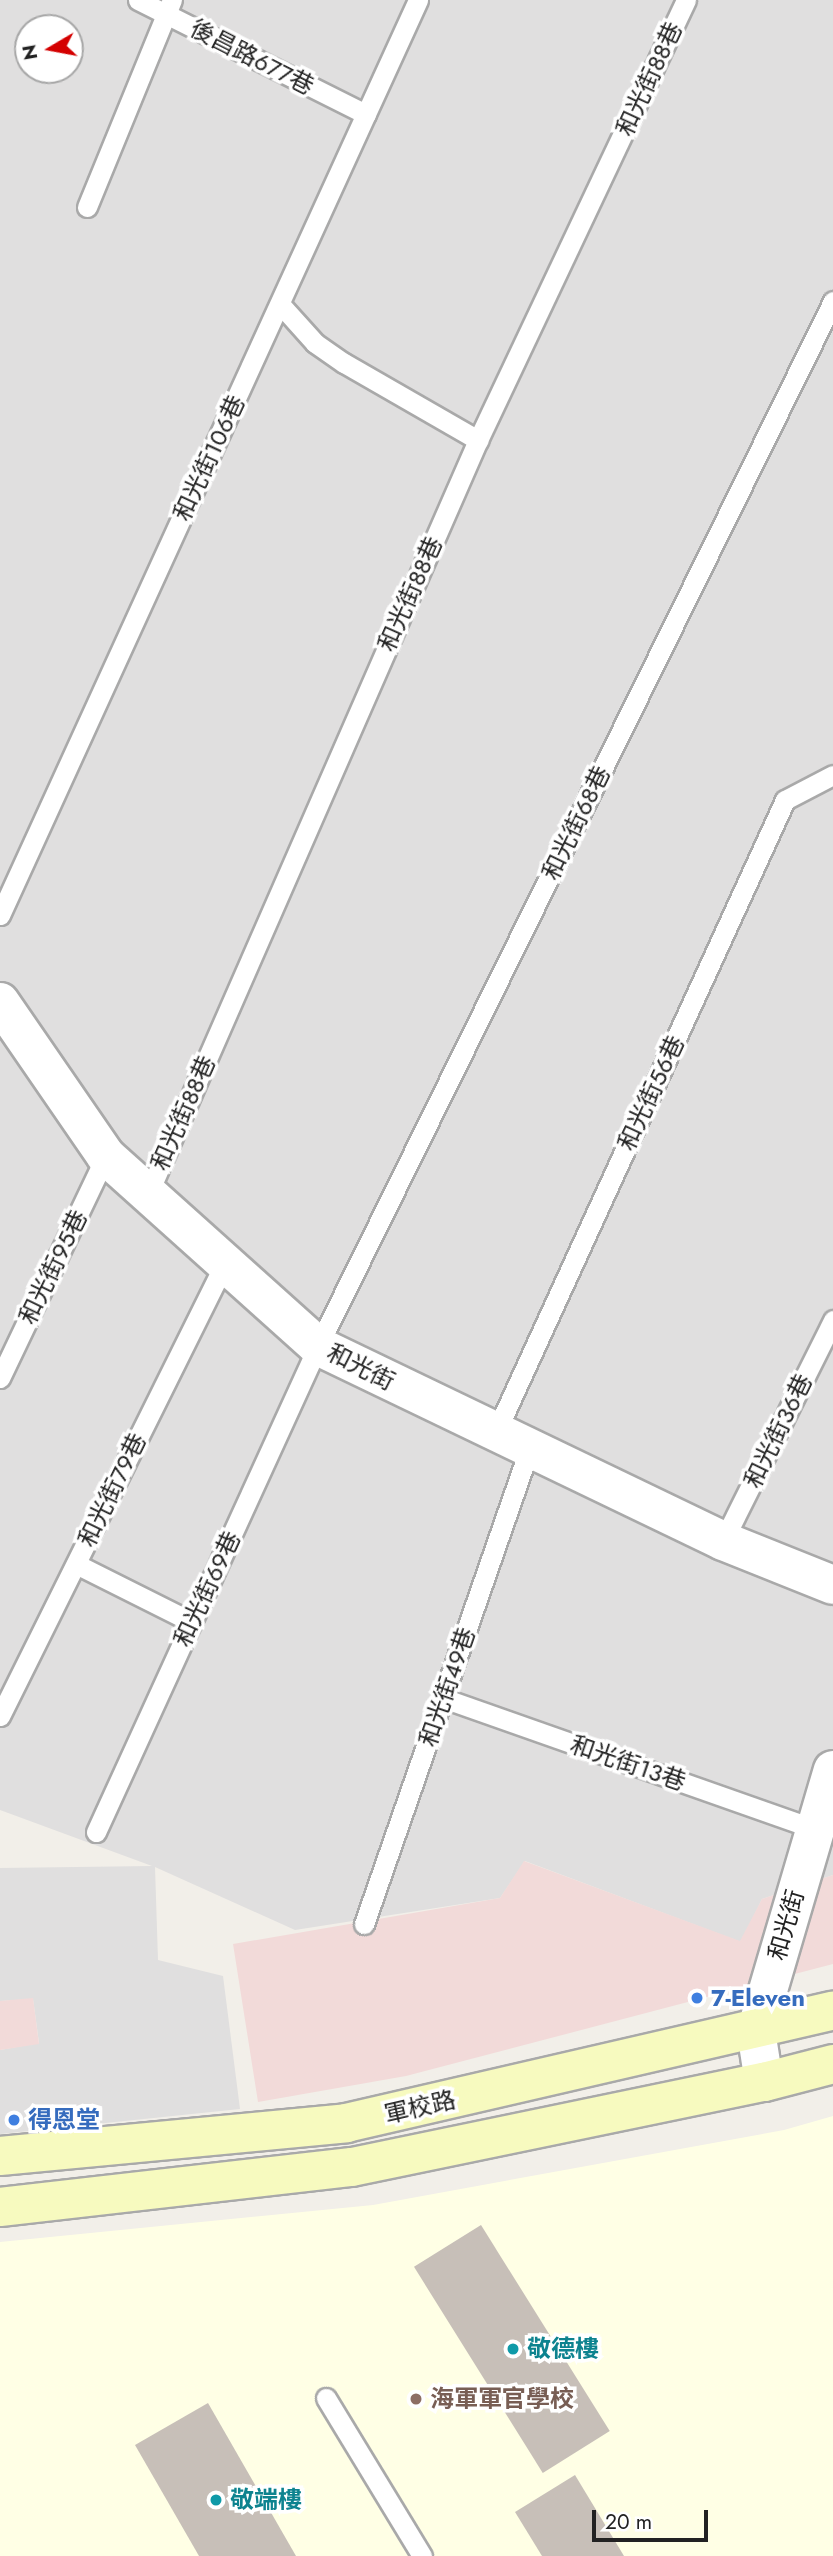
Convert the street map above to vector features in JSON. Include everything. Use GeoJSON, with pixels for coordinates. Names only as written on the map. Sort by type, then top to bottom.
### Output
{"type":"FeatureCollection","features":[{"type":"Feature","properties":{"kind":"street","name":"和光街"},"geometry":{"type":"LineString","coordinates":[[0,1002],[106,1156],[318,1346],[512,1442],[723,1541],[833,1585]]}},
{"type":"Feature","properties":{"kind":"street","name":"和光街"},"geometry":{"type":"LineString","coordinates":[[764,2082],[757,2031],[813,1828],[833,1770]]}},
{"type":"Feature","properties":{"kind":"street","name":"軍校路"},"geometry":{"type":"LineString","coordinates":[[0,2156],[346,2123],[757,2031],[833,2011]]}},
{"type":"Feature","properties":{"kind":"street","name":"軍校路"},"geometry":{"type":"LineString","coordinates":[[0,2207],[352,2167],[764,2082],[833,2064]]}},
{"type":"Feature","properties":{"kind":"lane","name":"後昌路677巷"},"geometry":{"type":"LineString","coordinates":[[138,0],[169,7],[366,114]]}},
{"type":"Feature","properties":{"kind":"lane","name":"和光街106巷"},"geometry":{"type":"LineString","coordinates":[[0,915],[418,0]]}},
{"type":"Feature","properties":{"kind":"lane","name":"和光街88巷"},"geometry":{"type":"LineString","coordinates":[[148,1194],[478,440],[686,0]]}},
{"type":"Feature","properties":{"kind":"lane"},"geometry":{"type":"LineString","coordinates":[[87,207],[169,7]]}},
{"type":"Feature","properties":{"kind":"lane","name":"和光街68巷"},"geometry":{"type":"LineString","coordinates":[[318,1346],[833,301]]}},
{"type":"Feature","properties":{"kind":"lane"},"geometry":{"type":"LineString","coordinates":[[280,304],[315,343],[344,363],[478,440]]}},
{"type":"Feature","properties":{"kind":"lane","name":"和光街56巷"},"geometry":{"type":"LineString","coordinates":[[512,1442],[785,800],[833,775]]}},
{"type":"Feature","properties":{"kind":"lane","name":"和光街95巷"},"geometry":{"type":"LineString","coordinates":[[0,1378],[106,1156]]}},
{"type":"Feature","properties":{"kind":"lane","name":"和光街79巷"},"geometry":{"type":"LineString","coordinates":[[0,1716],[225,1263]]}},
{"type":"Feature","properties":{"kind":"lane","name":"和光街36巷"},"geometry":{"type":"LineString","coordinates":[[723,1541],[833,1320]]}},
{"type":"Feature","properties":{"kind":"lane","name":"和光街69巷"},"geometry":{"type":"LineString","coordinates":[[96,1832],[318,1346]]}},
{"type":"Feature","properties":{"kind":"lane","name":"和光街49巷"},"geometry":{"type":"LineString","coordinates":[[364,1924],[443,1698],[512,1442]]}},
{"type":"Feature","properties":{"kind":"lane"},"geometry":{"type":"LineString","coordinates":[[76,1564],[192,1622]]}},
{"type":"Feature","properties":{"kind":"lane","name":"和光街13巷"},"geometry":{"type":"LineString","coordinates":[[443,1698],[813,1828]]}},
{"type":"Feature","properties":{"kind":"lane"},"geometry":{"type":"LineString","coordinates":[[326,2398],[422,2556]]}},
{"type":"Feature","properties":{"kind":"shaded area"},"geometry":{"type":"Polygon","coordinates":[[[0,0],[833,0],[833,1875],[762,1899],[741,1942],[525,1861],[500,1898],[295,1930],[155,1867],[158,1960],[223,1976],[240,2109],[0,2134],[0,2050],[39,2043],[33,1999],[0,2001],[0,1868],[152,1866],[0,1810],[0,0]]]}},
{"type":"Feature","properties":{"kind":"shaded area"},"geometry":{"type":"Polygon","coordinates":[[[524,1861],[740,1941],[762,1899],[833,1875],[833,1964],[406,2076],[258,2102],[233,1944],[500,1898],[524,1861]]]}},
{"type":"Feature","properties":{"kind":"shaded area"},"geometry":{"type":"Polygon","coordinates":[[[33,1998],[39,2044],[0,2050],[0,2001],[33,1998]]]}},
{"type":"Feature","properties":{"kind":"shaded area","name":"海軍軍官學校"},"geometry":{"type":"Polygon","coordinates":[[[833,2116],[833,2556],[0,2556],[0,2242],[373,2205],[784,2130],[833,2116]]]}},
{"type":"Feature","properties":{"kind":"building","name":"敬德樓"},"geometry":{"type":"Polygon","coordinates":[[[481,2225],[610,2431],[543,2473],[414,2267],[481,2225]]]}},
{"type":"Feature","properties":{"kind":"building","name":"敬端樓"},"geometry":{"type":"Polygon","coordinates":[[[208,2403],[296,2556],[199,2556],[135,2445],[208,2403]]]}},
{"type":"Feature","properties":{"kind":"building"},"geometry":{"type":"Polygon","coordinates":[[[575,2475],[624,2556],[542,2556],[515,2512],[575,2475]]]}},
{"type":"Feature","properties":{"kind":"place","name":"7-Eleven"},"geometry":{"type":"Point","coordinates":[697,1998]}},
{"type":"Feature","properties":{"kind":"place","name":"得恩堂"},"geometry":{"type":"Point","coordinates":[14,2120]}},
{"type":"Feature","properties":{"kind":"place","name":"敬德樓"},"geometry":{"type":"Point","coordinates":[513,2349]}},
{"type":"Feature","properties":{"kind":"place","name":"海軍軍官學校"},"geometry":{"type":"Point","coordinates":[416,2399]}},
{"type":"Feature","properties":{"kind":"place","name":"敬端樓"},"geometry":{"type":"Point","coordinates":[216,2500]}}]}
